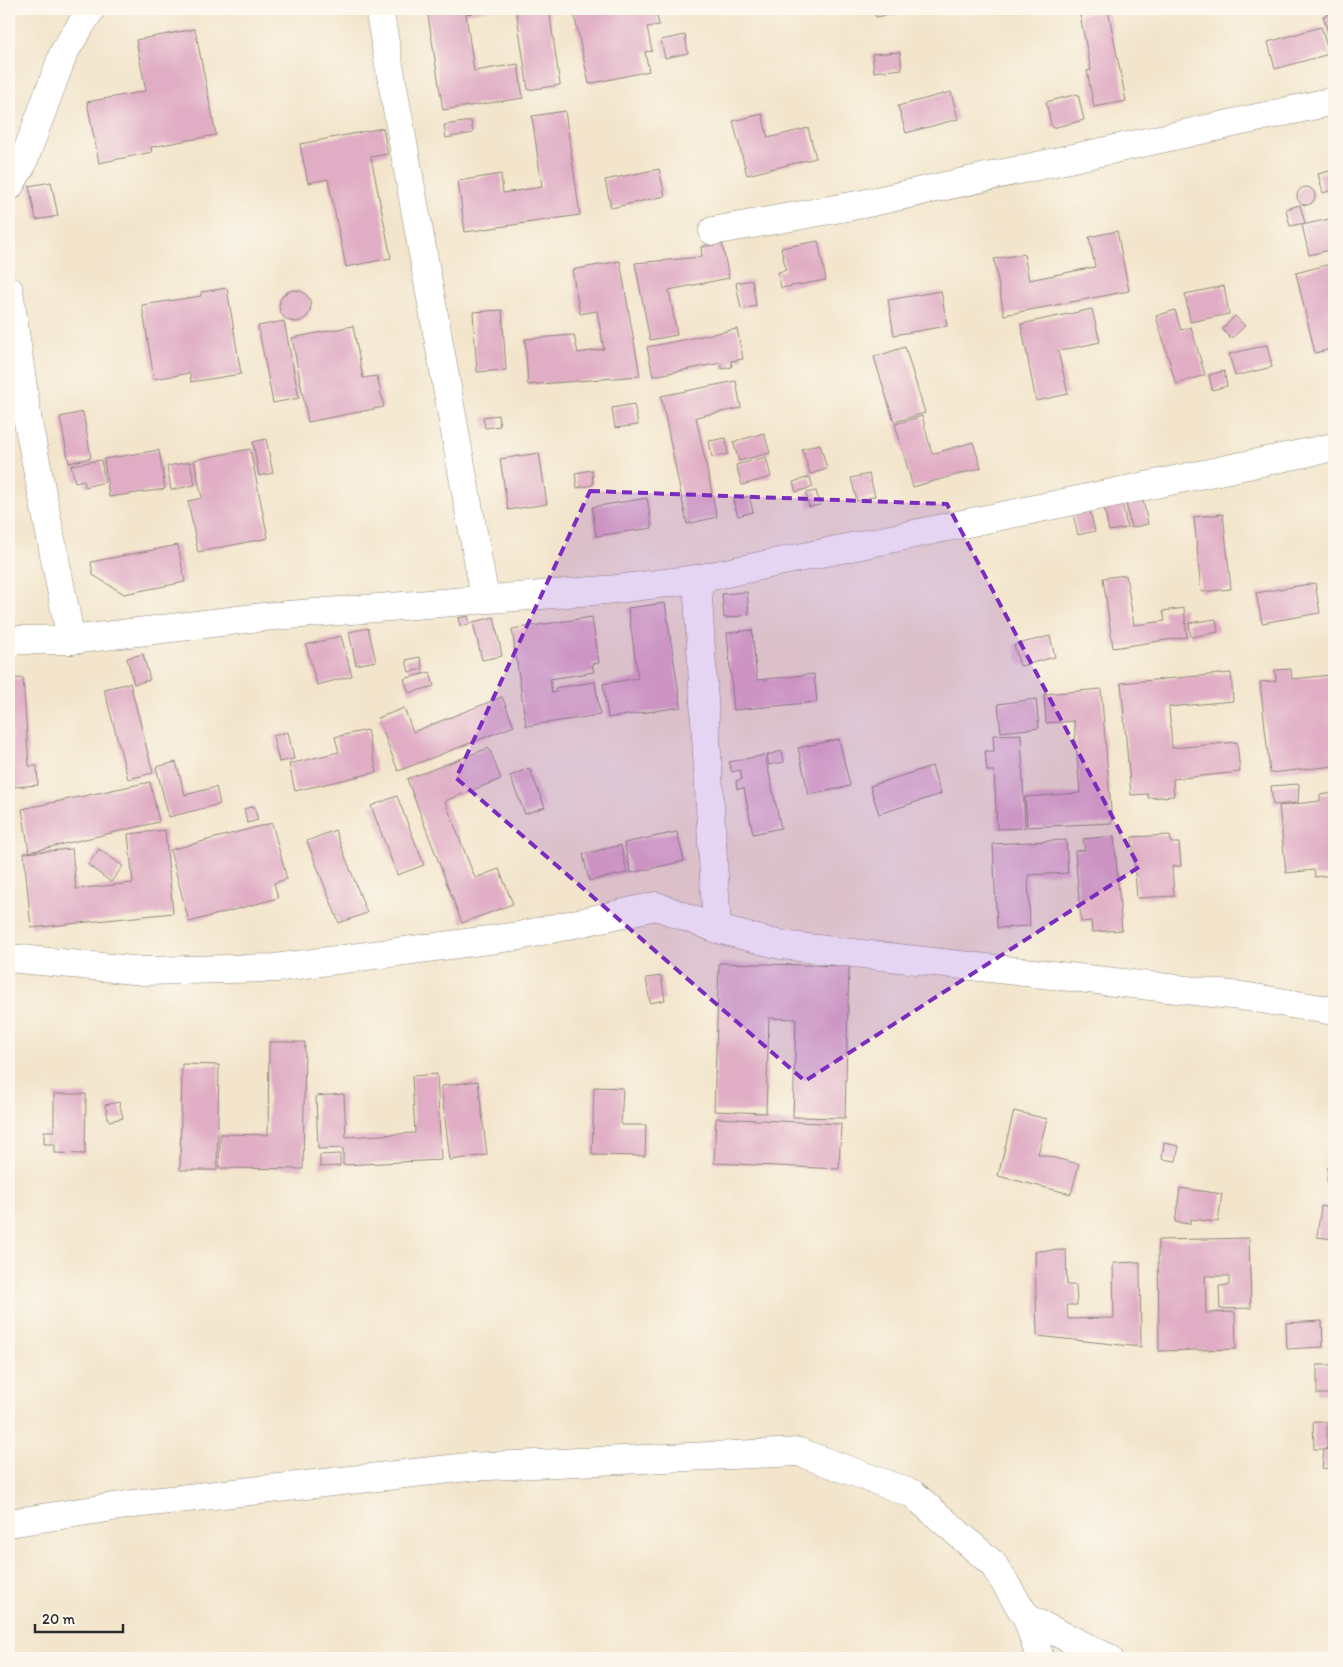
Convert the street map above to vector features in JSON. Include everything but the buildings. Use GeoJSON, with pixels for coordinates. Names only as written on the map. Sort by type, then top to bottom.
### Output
{"type":"FeatureCollection","features":[{"type":"Feature","properties":{"kind":"street"},"geometry":{"type":"LineString","coordinates":[[9,187],[22,165],[64,52],[91,9]]}},
{"type":"Feature","properties":{"kind":"street"},"geometry":{"type":"LineString","coordinates":[[380,9],[485,598]]}},
{"type":"Feature","properties":{"kind":"street"},"geometry":{"type":"LineString","coordinates":[[713,231],[864,204],[1334,102]]}},
{"type":"Feature","properties":{"kind":"street"},"geometry":{"type":"LineString","coordinates":[[9,290],[28,422],[71,640]]}},
{"type":"Feature","properties":{"kind":"street"},"geometry":{"type":"LineString","coordinates":[[9,640],[71,640],[263,617],[617,588],[697,579],[1334,447]]}},
{"type":"Feature","properties":{"kind":"street"},"geometry":{"type":"LineString","coordinates":[[697,579],[717,930]]}},
{"type":"Feature","properties":{"kind":"street"},"geometry":{"type":"LineString","coordinates":[[9,958],[144,971],[275,968],[519,936],[656,906],[717,930],[781,945],[1249,997],[1334,1011]]}},
{"type":"Feature","properties":{"kind":"street"},"geometry":{"type":"LineString","coordinates":[[9,1524],[133,1504],[468,1467],[799,1452],[913,1494],[993,1564],[1027,1618],[1040,1658]]}},
{"type":"Feature","properties":{"kind":"street"},"geometry":{"type":"LineString","coordinates":[[1027,1618],[1108,1658]]}},
{"type":"Feature","properties":{"kind":"highlighted area"},"geometry":{"type":"Polygon","coordinates":[[[590,491],[947,504],[1139,867],[805,1081],[456,778],[590,491]]]}}]}
